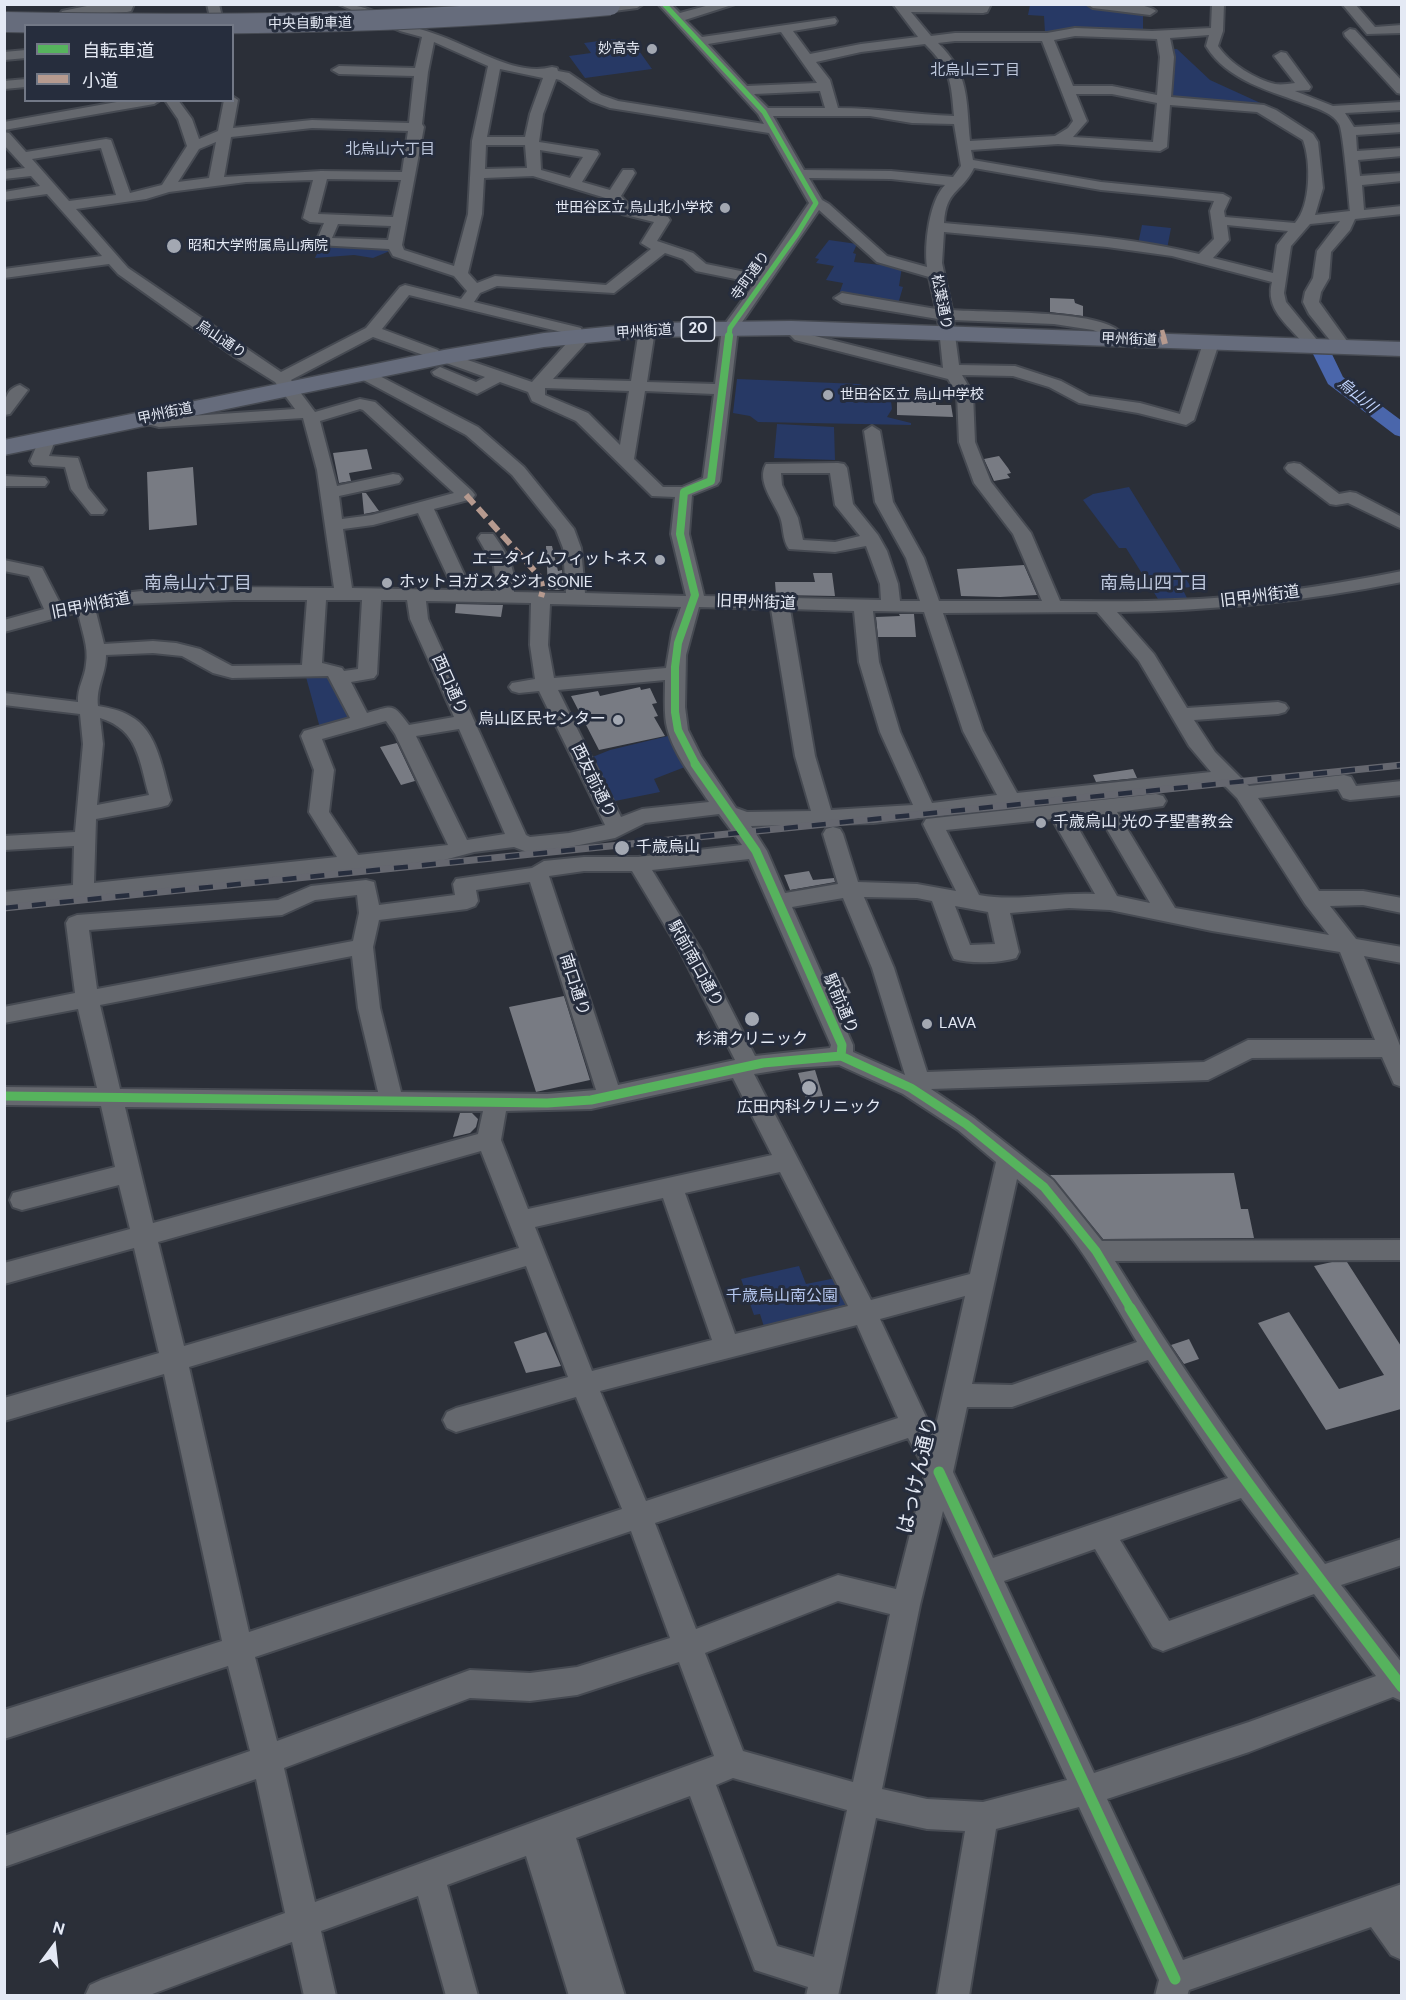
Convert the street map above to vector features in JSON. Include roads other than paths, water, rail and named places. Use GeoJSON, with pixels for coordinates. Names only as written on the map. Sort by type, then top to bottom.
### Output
{"type":"FeatureCollection","features":[{"type":"Feature","properties":{"kind":"highway","name":"中央自動車道"},"geometry":{"type":"LineString","coordinates":[[4,16],[168,20],[331,19],[463,13],[569,4]]}},
{"type":"Feature","properties":{"kind":"highway","name":"中央自動車道"},"geometry":{"type":"LineString","coordinates":[[234,26],[360,23],[498,16],[614,4]]}},
{"type":"Feature","properties":{"kind":"highway","name":"中央自動車道"},"geometry":{"type":"LineString","coordinates":[[4,22],[116,24]]}},
{"type":"Feature","properties":{"kind":"highway","name":"甲州街道"},"geometry":{"type":"LineString","coordinates":[[578,334],[733,324],[791,328],[946,325],[1211,343],[1401,349]]}},
{"type":"Feature","properties":{"kind":"highway","name":"甲州街道"},"geometry":{"type":"LineString","coordinates":[[4,448],[145,418],[284,384],[439,361],[622,326],[946,325],[1401,344]]}},
{"type":"Feature","properties":{"kind":"highway","name":"甲州街道"},"geometry":{"type":"LineString","coordinates":[[4,441],[284,384],[439,361]]}},
{"type":"Feature","properties":{"kind":"street"},"geometry":{"type":"LineString","coordinates":[[69,15],[87,7],[127,8],[128,4]]}},
{"type":"Feature","properties":{"kind":"street"},"geometry":{"type":"LineString","coordinates":[[344,4],[360,12],[429,35],[495,64],[521,71],[551,72],[564,76],[596,98],[615,105],[775,130]]}},
{"type":"Feature","properties":{"kind":"street"},"geometry":{"type":"LineString","coordinates":[[4,16],[360,12],[533,4]]}},
{"type":"Feature","properties":{"kind":"street"},"geometry":{"type":"LineString","coordinates":[[234,30],[405,28],[637,4]]}},
{"type":"Feature","properties":{"kind":"street"},"geometry":{"type":"LineString","coordinates":[[664,4],[764,112],[816,203],[824,207],[882,259],[935,274]]}},
{"type":"Feature","properties":{"kind":"street"},"geometry":{"type":"LineString","coordinates":[[677,18],[729,4]]}},
{"type":"Feature","properties":{"kind":"street"},"geometry":{"type":"LineString","coordinates":[[901,6],[983,9],[985,4]]}},
{"type":"Feature","properties":{"kind":"street"},"geometry":{"type":"LineString","coordinates":[[963,146],[1058,140],[1161,147],[1167,57],[1166,44],[1157,35],[1151,8],[1093,4]]}},
{"type":"Feature","properties":{"kind":"street"},"geometry":{"type":"LineString","coordinates":[[1218,4],[1217,31],[1212,46],[1220,60],[1276,88],[1331,110],[1341,117],[1350,131],[1350,156],[1356,181],[1353,215],[1324,251],[1321,278],[1313,292],[1311,302],[1315,311],[1339,341]]}},
{"type":"Feature","properties":{"kind":"street"},"geometry":{"type":"LineString","coordinates":[[1348,4],[1372,31],[1401,29]]}},
{"type":"Feature","properties":{"kind":"street"},"geometry":{"type":"LineString","coordinates":[[901,6],[911,23],[928,39],[956,74],[963,146],[968,163],[1101,186],[1223,198],[1217,211],[1222,240],[1207,254],[1204,261]]}},
{"type":"Feature","properties":{"kind":"street"},"geometry":{"type":"LineString","coordinates":[[700,41],[831,21]]}},
{"type":"Feature","properties":{"kind":"street"},"geometry":{"type":"LineString","coordinates":[[4,27],[24,28]]}},
{"type":"Feature","properties":{"kind":"street"},"geometry":{"type":"LineString","coordinates":[[784,28],[805,59],[823,80],[833,112]]}},
{"type":"Feature","properties":{"kind":"street"},"geometry":{"type":"LineString","coordinates":[[805,59],[829,57],[861,48],[955,37],[1047,37],[1075,32],[1157,35],[1217,31]]}},
{"type":"Feature","properties":{"kind":"street"},"geometry":{"type":"LineString","coordinates":[[1350,33],[1401,90]]}},
{"type":"Feature","properties":{"kind":"street"},"geometry":{"type":"LineString","coordinates":[[429,35],[421,72],[417,127],[395,245],[398,253],[460,273]]}},
{"type":"Feature","properties":{"kind":"street"},"geometry":{"type":"LineString","coordinates":[[1047,37],[1080,121],[1072,131],[1058,140]]}},
{"type":"Feature","properties":{"kind":"street"},"geometry":{"type":"LineString","coordinates":[[4,56],[24,54]]}},
{"type":"Feature","properties":{"kind":"street"},"geometry":{"type":"LineString","coordinates":[[1276,88],[1304,87],[1281,56]]}},
{"type":"Feature","properties":{"kind":"street"},"geometry":{"type":"LineString","coordinates":[[475,290],[462,278],[460,273],[475,214],[479,141],[495,64]]}},
{"type":"Feature","properties":{"kind":"street"},"geometry":{"type":"LineString","coordinates":[[339,70],[421,72]]}},
{"type":"Feature","properties":{"kind":"street"},"geometry":{"type":"LineString","coordinates":[[534,172],[536,161],[532,143],[535,120],[551,72]]}},
{"type":"Feature","properties":{"kind":"street"},"geometry":{"type":"LineString","coordinates":[[4,85],[24,83]]}},
{"type":"Feature","properties":{"kind":"street"},"geometry":{"type":"LineString","coordinates":[[746,90],[825,87]]}},
{"type":"Feature","properties":{"kind":"street"},"geometry":{"type":"LineString","coordinates":[[1067,90],[1112,90],[1164,100],[1266,110],[1308,137],[1311,142],[1316,188],[1303,224],[1284,245],[1276,293],[1278,303],[1309,340]]}},
{"type":"Feature","properties":{"kind":"street"},"geometry":{"type":"LineString","coordinates":[[4,126],[142,102]]}},
{"type":"Feature","properties":{"kind":"street"},"geometry":{"type":"LineString","coordinates":[[172,102],[185,119],[194,146]]}},
{"type":"Feature","properties":{"kind":"street"},"geometry":{"type":"LineString","coordinates":[[216,182],[231,102]]}},
{"type":"Feature","properties":{"kind":"street"},"geometry":{"type":"LineString","coordinates":[[1331,110],[1401,106]]}},
{"type":"Feature","properties":{"kind":"street"},"geometry":{"type":"LineString","coordinates":[[764,112],[870,112],[912,119],[961,120]]}},
{"type":"Feature","properties":{"kind":"street"},"geometry":{"type":"LineString","coordinates":[[167,188],[194,146],[226,133],[312,124],[417,127]]}},
{"type":"Feature","properties":{"kind":"street"},"geometry":{"type":"LineString","coordinates":[[1350,131],[1401,128]]}},
{"type":"Feature","properties":{"kind":"street"},"geometry":{"type":"LineString","coordinates":[[479,141],[532,143],[592,154],[574,183]]}},
{"type":"Feature","properties":{"kind":"street"},"geometry":{"type":"LineString","coordinates":[[11,148],[106,143],[124,198]]}},
{"type":"Feature","properties":{"kind":"street","name":"烏山通り"},"geometry":{"type":"LineString","coordinates":[[11,148],[112,259],[136,281],[284,384],[309,415],[320,444],[330,493],[344,594]]}},
{"type":"Feature","properties":{"kind":"street"},"geometry":{"type":"LineString","coordinates":[[1350,156],[1401,152]]}},
{"type":"Feature","properties":{"kind":"street","name":"松葉通り"},"geometry":{"type":"LineString","coordinates":[[968,163],[964,174],[943,195],[938,207],[935,274],[946,325],[952,372],[965,394],[967,442],[976,466],[984,483],[1022,533],[1053,606]]}},
{"type":"Feature","properties":{"kind":"street"},"geometry":{"type":"LineString","coordinates":[[4,175],[33,171]]}},
{"type":"Feature","properties":{"kind":"street"},"geometry":{"type":"LineString","coordinates":[[477,174],[534,172],[614,196],[627,211],[663,220],[648,243],[688,256],[700,268],[765,279]]}},
{"type":"Feature","properties":{"kind":"street"},"geometry":{"type":"LineString","coordinates":[[614,196],[628,173]]}},
{"type":"Feature","properties":{"kind":"street"},"geometry":{"type":"LineString","coordinates":[[800,174],[891,175],[956,182]]}},
{"type":"Feature","properties":{"kind":"street"},"geometry":{"type":"LineString","coordinates":[[64,206],[146,195],[167,188],[246,178],[321,175],[407,176]]}},
{"type":"Feature","properties":{"kind":"street"},"geometry":{"type":"LineString","coordinates":[[321,175],[310,218],[399,222]]}},
{"type":"Feature","properties":{"kind":"street"},"geometry":{"type":"LineString","coordinates":[[1356,181],[1401,177]]}},
{"type":"Feature","properties":{"kind":"street"},"geometry":{"type":"LineString","coordinates":[[4,196],[49,189]]}},
{"type":"Feature","properties":{"kind":"street","name":"寺町通り"},"geometry":{"type":"LineString","coordinates":[[684,492],[711,481],[722,389],[733,324],[816,203]]}},
{"type":"Feature","properties":{"kind":"street"},"geometry":{"type":"LineString","coordinates":[[1228,221],[1303,224],[1353,215],[1401,210]]}},
{"type":"Feature","properties":{"kind":"street"},"geometry":{"type":"LineString","coordinates":[[333,219],[324,242],[395,245]]}},
{"type":"Feature","properties":{"kind":"street"},"geometry":{"type":"LineString","coordinates":[[937,227],[1107,243],[1172,252],[1279,279]]}},
{"type":"Feature","properties":{"kind":"street"},"geometry":{"type":"LineString","coordinates":[[464,305],[475,290],[495,281],[609,290],[662,248]]}},
{"type":"Feature","properties":{"kind":"street"},"geometry":{"type":"LineString","coordinates":[[4,274],[112,259]]}},
{"type":"Feature","properties":{"kind":"street"},"geometry":{"type":"LineString","coordinates":[[284,384],[372,332],[405,290],[578,334],[578,342],[537,386],[538,398],[582,417],[658,492],[684,492],[680,534],[695,595],[687,610],[675,654],[675,713],[678,730],[727,810]]}},
{"type":"Feature","properties":{"kind":"street"},"geometry":{"type":"LineString","coordinates":[[842,298],[946,325]]}},
{"type":"Feature","properties":{"kind":"street"},"geometry":{"type":"LineString","coordinates":[[791,328],[801,337],[952,372],[994,369],[1015,371],[1054,384],[1085,400],[1140,408],[1186,420],[1211,343]]}},
{"type":"Feature","properties":{"kind":"street"},"geometry":{"type":"LineString","coordinates":[[626,459],[647,330]]}},
{"type":"Feature","properties":{"kind":"street"},"geometry":{"type":"LineString","coordinates":[[372,332],[439,361],[477,389],[498,376],[537,386],[722,389]]}},
{"type":"Feature","properties":{"kind":"street"},"geometry":{"type":"LineString","coordinates":[[362,373],[472,431],[518,471],[565,529],[572,548],[576,598]]}},
{"type":"Feature","properties":{"kind":"street"},"geometry":{"type":"LineString","coordinates":[[4,410],[20,390]]}},
{"type":"Feature","properties":{"kind":"street"},"geometry":{"type":"LineString","coordinates":[[145,418],[159,422],[176,422],[309,415],[360,404],[369,405],[466,495],[373,520],[335,525]]}},
{"type":"Feature","properties":{"kind":"street"},"geometry":{"type":"LineString","coordinates":[[872,431],[884,502],[915,558],[973,730],[1010,800]]}},
{"type":"Feature","properties":{"kind":"street"},"geometry":{"type":"LineString","coordinates":[[48,438],[39,461],[72,462],[80,489],[97,510]]}},
{"type":"Feature","properties":{"kind":"street"},"geometry":{"type":"LineString","coordinates":[[872,539],[835,547],[795,545],[789,518],[773,485],[772,468],[838,468],[844,505],[872,539],[889,584],[891,606]]}},
{"type":"Feature","properties":{"kind":"street"},"geometry":{"type":"LineString","coordinates":[[1294,468],[1336,500],[1350,497],[1401,524]]}},
{"type":"Feature","properties":{"kind":"street"},"geometry":{"type":"LineString","coordinates":[[330,493],[393,479]]}},
{"type":"Feature","properties":{"kind":"street"},"geometry":{"type":"LineString","coordinates":[[4,481],[39,482]]}},
{"type":"Feature","properties":{"kind":"street"},"geometry":{"type":"LineString","coordinates":[[424,506],[465,596]]}},
{"type":"Feature","properties":{"kind":"street"},"geometry":{"type":"LineString","coordinates":[[487,538],[501,560],[507,578],[504,596]]}},
{"type":"Feature","properties":{"kind":"street"},"geometry":{"type":"LineString","coordinates":[[4,565],[36,572],[56,612]]}},
{"type":"Feature","properties":{"kind":"street","name":"旧甲州街道"},"geometry":{"type":"LineString","coordinates":[[4,626],[86,604],[168,595],[504,596],[692,600],[780,605],[933,607],[1174,606],[1219,603],[1367,583],[1401,576]]}},
{"type":"Feature","properties":{"kind":"street"},"geometry":{"type":"LineString","coordinates":[[317,594],[312,665],[320,670]]}},
{"type":"Feature","properties":{"kind":"street"},"geometry":{"type":"LineString","coordinates":[[339,678],[367,674],[372,594]]}},
{"type":"Feature","properties":{"kind":"street","name":"西口通り"},"geometry":{"type":"LineString","coordinates":[[416,595],[419,619],[517,839]]}},
{"type":"Feature","properties":{"kind":"street","name":"西友前通り"},"geometry":{"type":"LineString","coordinates":[[542,597],[539,634],[545,683],[616,827]]}},
{"type":"Feature","properties":{"kind":"street"},"geometry":{"type":"LineString","coordinates":[[83,893],[86,813],[93,744],[87,691],[96,666],[96,650],[86,604]]}},
{"type":"Feature","properties":{"kind":"street"},"geometry":{"type":"LineString","coordinates":[[780,605],[805,756],[850,890],[883,968],[914,1084],[1208,1071],[1248,1049],[1390,1048]]}},
{"type":"Feature","properties":{"kind":"street"},"geometry":{"type":"LineString","coordinates":[[863,605],[869,662],[890,732],[925,809]]}},
{"type":"Feature","properties":{"kind":"street"},"geometry":{"type":"LineString","coordinates":[[1102,606],[1148,658],[1196,741],[1244,793],[1313,899],[1347,944],[1401,1076]]}},
{"type":"Feature","properties":{"kind":"street"},"geometry":{"type":"LineString","coordinates":[[96,650],[165,648],[187,651],[201,657],[215,668],[233,673],[320,670],[335,672],[361,722]]}},
{"type":"Feature","properties":{"kind":"street"},"geometry":{"type":"LineString","coordinates":[[519,687],[674,673]]}},
{"type":"Feature","properties":{"kind":"street"},"geometry":{"type":"LineString","coordinates":[[4,699],[89,709],[121,719],[132,725],[140,736],[161,800],[86,813]]}},
{"type":"Feature","properties":{"kind":"street"},"geometry":{"type":"LineString","coordinates":[[1182,715],[1278,708]]}},
{"type":"Feature","properties":{"kind":"street"},"geometry":{"type":"LineString","coordinates":[[352,863],[319,812],[324,770],[311,736],[390,713],[404,732],[461,849]]}},
{"type":"Feature","properties":{"kind":"street"},"geometry":{"type":"LineString","coordinates":[[404,732],[465,722]]}},
{"type":"Feature","properties":{"kind":"street"},"geometry":{"type":"LineString","coordinates":[[4,900],[352,863],[461,849],[517,839],[526,845],[569,840],[608,833],[642,816],[727,810],[745,819],[828,826],[873,816],[925,809],[1228,777]]}},
{"type":"Feature","properties":{"kind":"street"},"geometry":{"type":"LineString","coordinates":[[1244,793],[1344,782],[1350,793],[1401,788]]}},
{"type":"Feature","properties":{"kind":"street"},"geometry":{"type":"LineString","coordinates":[[972,902],[933,824],[1156,801]]}},
{"type":"Feature","properties":{"kind":"street"},"geometry":{"type":"LineString","coordinates":[[1104,807],[1168,914]]}},
{"type":"Feature","properties":{"kind":"street","name":"駅前通り"},"geometry":{"type":"LineString","coordinates":[[727,810],[750,839],[756,851],[842,1045],[841,1056],[914,1084],[1044,1187],[1096,1251],[1154,1347],[1247,1484],[1399,1684]]}},
{"type":"Feature","properties":{"kind":"street"},"geometry":{"type":"LineString","coordinates":[[1058,812],[1110,902]]}},
{"type":"Feature","properties":{"kind":"street"},"geometry":{"type":"LineString","coordinates":[[4,843],[86,838]]}},
{"type":"Feature","properties":{"kind":"street"},"geometry":{"type":"LineString","coordinates":[[370,913],[417,909],[467,901],[464,884],[538,874],[544,868],[584,864],[638,864],[756,851]]}},
{"type":"Feature","properties":{"kind":"street","name":"駅前南口通り"},"geometry":{"type":"LineString","coordinates":[[638,864],[690,951],[788,1161],[864,1312],[914,1424],[939,1471],[1087,1790],[1173,1987]]}},
{"type":"Feature","properties":{"kind":"street","name":"南口通り"},"geometry":{"type":"LineString","coordinates":[[538,874],[610,1096]]}},
{"type":"Feature","properties":{"kind":"street"},"geometry":{"type":"LineString","coordinates":[[320,1995],[267,1760],[238,1649],[174,1360],[87,1000],[77,923],[282,907],[306,894],[366,887],[370,913],[362,947],[369,1008],[392,1102]]}},
{"type":"Feature","properties":{"kind":"street"},"geometry":{"type":"LineString","coordinates":[[779,902],[850,890],[917,891],[998,906],[1069,900],[1110,902],[1212,923],[1347,944],[1401,955]]}},
{"type":"Feature","properties":{"kind":"street"},"geometry":{"type":"LineString","coordinates":[[941,896],[962,953],[1008,952],[998,906]]}},
{"type":"Feature","properties":{"kind":"street"},"geometry":{"type":"LineString","coordinates":[[1313,899],[1363,898],[1401,906]]}},
{"type":"Feature","properties":{"kind":"street"},"geometry":{"type":"LineString","coordinates":[[4,1015],[87,1000],[265,962],[362,947]]}},
{"type":"Feature","properties":{"kind":"street"},"geometry":{"type":"LineString","coordinates":[[4,1096],[496,1104],[569,1102],[610,1096],[744,1067],[792,1059],[841,1056]]}},
{"type":"Feature","properties":{"kind":"street"},"geometry":{"type":"LineString","coordinates":[[496,1104],[489,1140],[584,1384],[639,1516],[732,1763]]}},
{"type":"Feature","properties":{"kind":"street"},"geometry":{"type":"LineString","coordinates":[[4,1274],[489,1140]]}},
{"type":"Feature","properties":{"kind":"street","name":"はっけん通り"},"geometry":{"type":"LineString","coordinates":[[824,1986],[906,1605],[939,1471],[1009,1158]]}},
{"type":"Feature","properties":{"kind":"street"},"geometry":{"type":"LineString","coordinates":[[521,1220],[788,1161]]}},
{"type":"Feature","properties":{"kind":"street"},"geometry":{"type":"LineString","coordinates":[[22,1200],[128,1173]]}},
{"type":"Feature","properties":{"kind":"street"},"geometry":{"type":"LineString","coordinates":[[671,1187],[727,1347]]}},
{"type":"Feature","properties":{"kind":"street"},"geometry":{"type":"LineString","coordinates":[[1096,1251],[1401,1250]]}},
{"type":"Feature","properties":{"kind":"street"},"geometry":{"type":"LineString","coordinates":[[4,1410],[533,1254]]}},
{"type":"Feature","properties":{"kind":"street"},"geometry":{"type":"LineString","coordinates":[[456,1420],[584,1384],[981,1282]]}},
{"type":"Feature","properties":{"kind":"street"},"geometry":{"type":"LineString","coordinates":[[956,1395],[1012,1396],[1154,1347]]}},
{"type":"Feature","properties":{"kind":"street"},"geometry":{"type":"LineString","coordinates":[[4,1725],[914,1424]]}},
{"type":"Feature","properties":{"kind":"street"},"geometry":{"type":"LineString","coordinates":[[986,1574],[1247,1484]]}},
{"type":"Feature","properties":{"kind":"street"},"geometry":{"type":"LineString","coordinates":[[1102,1535],[1163,1637],[1320,1579],[1401,1552]]}},
{"type":"Feature","properties":{"kind":"street"},"geometry":{"type":"LineString","coordinates":[[4,1852],[267,1760],[470,1684],[530,1687],[577,1681],[687,1646],[838,1588],[906,1605]]}},
{"type":"Feature","properties":{"kind":"street"},"geometry":{"type":"LineString","coordinates":[[101,1995],[698,1778],[732,1763],[863,1800],[927,1814],[982,1817],[1087,1790],[1249,1737],[1399,1684]]}},
{"type":"Feature","properties":{"kind":"street"},"geometry":{"type":"LineString","coordinates":[[698,1778],[766,1959],[824,1986]]}},
{"type":"Feature","properties":{"kind":"street"},"geometry":{"type":"LineString","coordinates":[[953,1995],[982,1817]]}},
{"type":"Feature","properties":{"kind":"street"},"geometry":{"type":"LineString","coordinates":[[546,1832],[585,1995]]}},
{"type":"Feature","properties":{"kind":"street"},"geometry":{"type":"LineString","coordinates":[[546,1832],[609,1995]]}},
{"type":"Feature","properties":{"kind":"street"},"geometry":{"type":"LineString","coordinates":[[428,1875],[462,1995]]}},
{"type":"Feature","properties":{"kind":"street"},"geometry":{"type":"LineString","coordinates":[[1173,1987],[1389,1904],[1401,1944]]}},
{"type":"Feature","properties":{"kind":"waterway","name":"烏山川"},"geometry":{"type":"LineString","coordinates":[[1323,354],[1335,380],[1402,431]]}},
{"type":"Feature","properties":{"kind":"railway"},"geometry":{"type":"LineString","coordinates":[[4,908],[1402,765]]}},
{"type":"Feature","properties":{"kind":"place","name":"妙高寺"},"geometry":{"type":"Point","coordinates":[652,49]}},
{"type":"Feature","properties":{"kind":"place","name":"世田谷区立 烏山北小学校"},"geometry":{"type":"Point","coordinates":[725,208]}},
{"type":"Feature","properties":{"kind":"place","name":"昭和大学附属烏山病院"},"geometry":{"type":"Point","coordinates":[174,246]}},
{"type":"Feature","properties":{"kind":"place","name":"世田谷区立 烏山中学校"},"geometry":{"type":"Point","coordinates":[828,395]}},
{"type":"Feature","properties":{"kind":"place","name":"エニタイムフィットネス"},"geometry":{"type":"Point","coordinates":[660,560]}},
{"type":"Feature","properties":{"kind":"place","name":"ホットヨガスタジオ SONIE"},"geometry":{"type":"Point","coordinates":[387,583]}},
{"type":"Feature","properties":{"kind":"place","name":"烏山区民センター"},"geometry":{"type":"Point","coordinates":[618,720]}},
{"type":"Feature","properties":{"kind":"place","name":"千歳烏山 光の子聖書教会"},"geometry":{"type":"Point","coordinates":[1041,823]}},
{"type":"Feature","properties":{"kind":"place","name":"千歳烏山"},"geometry":{"type":"Point","coordinates":[622,848]}},
{"type":"Feature","properties":{"kind":"place","name":"杉浦クリニック"},"geometry":{"type":"Point","coordinates":[752,1019]}},
{"type":"Feature","properties":{"kind":"place","name":"LAVA"},"geometry":{"type":"Point","coordinates":[927,1024]}},
{"type":"Feature","properties":{"kind":"place","name":"広田内科クリニック"},"geometry":{"type":"Point","coordinates":[809,1088]}},
{"type":"Feature","properties":{"kind":"district","name":"北烏山三丁目"},"geometry":{"type":"Point","coordinates":[975,71]}},
{"type":"Feature","properties":{"kind":"district","name":"北烏山六丁目"},"geometry":{"type":"Point","coordinates":[390,150]}},
{"type":"Feature","properties":{"kind":"district","name":"南烏山六丁目"},"geometry":{"type":"Point","coordinates":[198,584]}},
{"type":"Feature","properties":{"kind":"district","name":"南烏山四丁目"},"geometry":{"type":"Point","coordinates":[1154,584]}},
{"type":"Feature","properties":{"kind":"park label","name":"千歳烏山南公園"},"geometry":{"type":"Point","coordinates":[782,1297]}}]}
